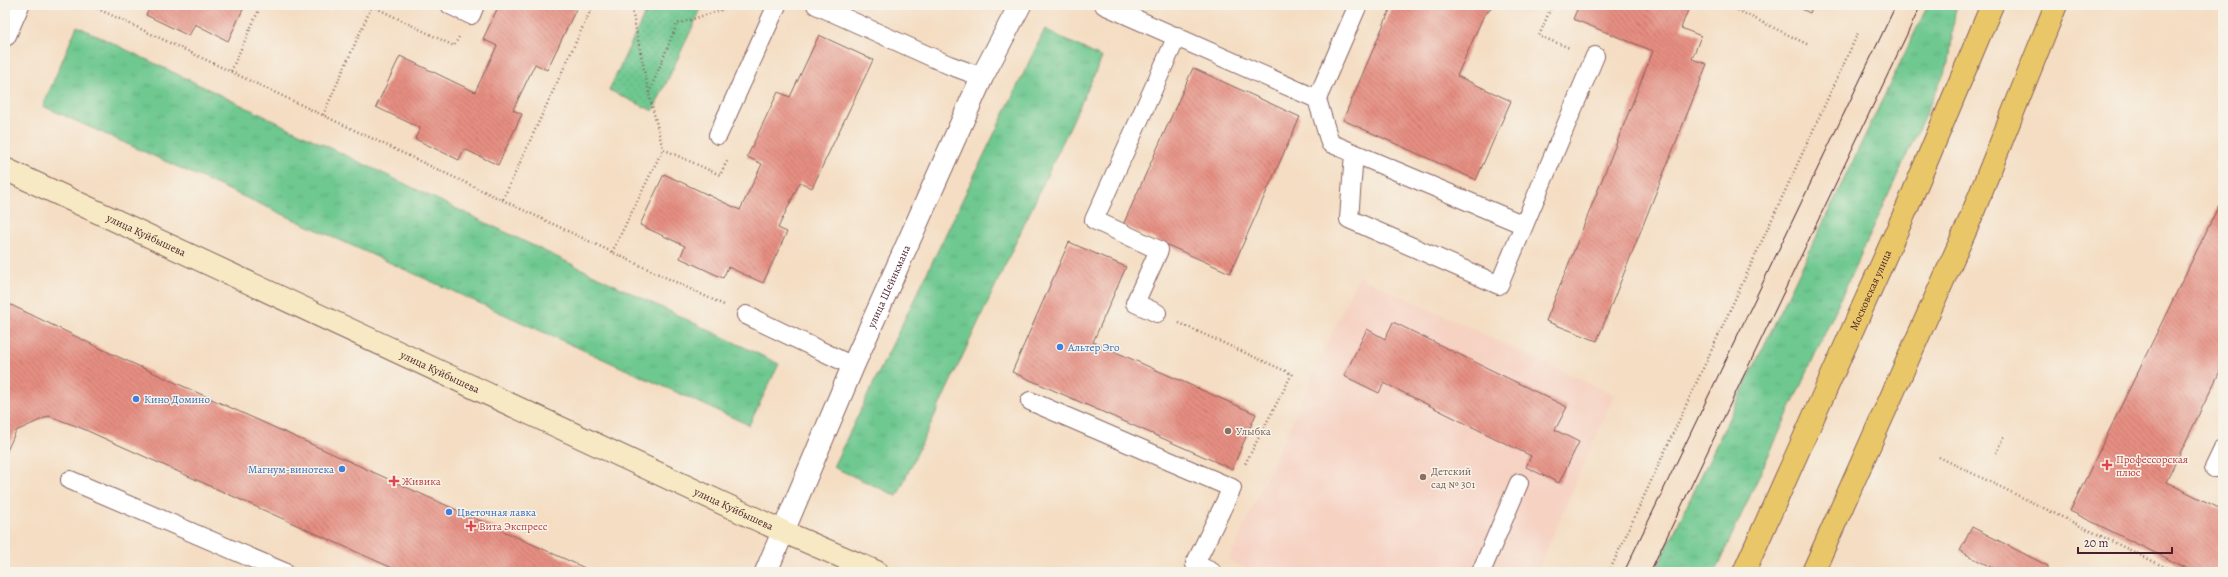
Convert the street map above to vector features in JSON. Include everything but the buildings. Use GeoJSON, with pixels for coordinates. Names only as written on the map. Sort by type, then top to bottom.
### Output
{"type":"FeatureCollection","features":[{"type":"Feature","properties":{"kind":"main road","name":"Московская улица"},"geometry":{"type":"LineString","coordinates":[[1744,572],[1907,208],[1992,5]]}},
{"type":"Feature","properties":{"kind":"main road"},"geometry":{"type":"LineString","coordinates":[[1813,572],[1967,227],[2056,5]]}},
{"type":"Feature","properties":{"kind":"main road","name":"улица Куйбышева"},"geometry":{"type":"LineString","coordinates":[[5,168],[784,532],[877,572]]}},
{"type":"Feature","properties":{"kind":"street"},"geometry":{"type":"LineString","coordinates":[[5,35],[18,5]]}},
{"type":"Feature","properties":{"kind":"street","name":"улица Шейнкмана"},"geometry":{"type":"LineString","coordinates":[[766,572],[853,366],[982,77],[1020,5]]}},
{"type":"Feature","properties":{"kind":"lane"},"geometry":{"type":"LineString","coordinates":[[450,5],[473,10]]}},
{"type":"Feature","properties":{"kind":"lane"},"geometry":{"type":"LineString","coordinates":[[718,135],[777,5]]}},
{"type":"Feature","properties":{"kind":"lane"},"geometry":{"type":"LineString","coordinates":[[816,5],[949,64],[982,77]]}},
{"type":"Feature","properties":{"kind":"lane"},"geometry":{"type":"LineString","coordinates":[[1104,5],[1317,98]]}},
{"type":"Feature","properties":{"kind":"lane"},"geometry":{"type":"LineString","coordinates":[[1358,5],[1317,98],[1330,143],[1524,225]]}},
{"type":"Feature","properties":{"kind":"lane"},"geometry":{"type":"LineString","coordinates":[[1156,313],[1135,303],[1159,250],[1094,220],[1177,36]]}},
{"type":"Feature","properties":{"kind":"lane"},"geometry":{"type":"LineString","coordinates":[[1354,153],[1349,219],[1498,285],[1595,56]]}},
{"type":"Feature","properties":{"kind":"lane"},"geometry":{"type":"LineString","coordinates":[[746,315],[853,366]]}},
{"type":"Feature","properties":{"kind":"lane"},"geometry":{"type":"LineString","coordinates":[[1030,401],[1232,488],[1195,564],[1212,572]]}},
{"type":"Feature","properties":{"kind":"lane"},"geometry":{"type":"LineString","coordinates":[[2214,468],[2223,449]]}},
{"type":"Feature","properties":{"kind":"lane"},"geometry":{"type":"LineString","coordinates":[[70,480],[284,572]]}},
{"type":"Feature","properties":{"kind":"lane"},"geometry":{"type":"LineString","coordinates":[[1481,572],[1519,483]]}},
{"type":"Feature","properties":{"kind":"path"},"geometry":{"type":"LineString","coordinates":[[90,5],[746,315]]}},
{"type":"Feature","properties":{"kind":"path"},"geometry":{"type":"LineString","coordinates":[[231,71],[262,5]]}},
{"type":"Feature","properties":{"kind":"path"},"geometry":{"type":"LineString","coordinates":[[503,199],[593,5]]}},
{"type":"Feature","properties":{"kind":"path"},"geometry":{"type":"LineString","coordinates":[[631,5],[649,94],[663,149]]}},
{"type":"Feature","properties":{"kind":"path"},"geometry":{"type":"LineString","coordinates":[[649,94],[677,24],[737,5]]}},
{"type":"Feature","properties":{"kind":"path"},"geometry":{"type":"LineString","coordinates":[[1552,5],[1539,36],[1595,56]]}},
{"type":"Feature","properties":{"kind":"path"},"geometry":{"type":"LineString","coordinates":[[1727,5],[1809,45]]}},
{"type":"Feature","properties":{"kind":"path"},"geometry":{"type":"LineString","coordinates":[[323,115],[372,6],[454,46],[473,10]]}},
{"type":"Feature","properties":{"kind":"path"},"geometry":{"type":"LineString","coordinates":[[1609,572],[1858,33]]}},
{"type":"Feature","properties":{"kind":"path"},"geometry":{"type":"LineString","coordinates":[[1178,323],[1292,374],[1232,488]]}},
{"type":"Feature","properties":{"kind":"path"},"geometry":{"type":"LineString","coordinates":[[1996,453],[2004,436]]}},
{"type":"Feature","properties":{"kind":"path"},"geometry":{"type":"LineString","coordinates":[[1939,457],[2175,572]]}},
{"type":"Feature","properties":{"kind":"shaded area","name":"Детский сад № 301"},"geometry":{"type":"Polygon","coordinates":[[[1358,276],[1614,395],[1537,572],[1255,572],[1229,560],[1358,276]]]}},
{"type":"Feature","properties":{"kind":"green space"},"geometry":{"type":"Polygon","coordinates":[[[649,5],[692,5],[701,9],[653,111],[609,90],[649,5]]]}},
{"type":"Feature","properties":{"kind":"green space"},"geometry":{"type":"Polygon","coordinates":[[[1928,5],[1958,5],[1955,12],[1949,63],[1715,572],[1655,572],[1928,5]]]}},
{"type":"Feature","properties":{"kind":"green space"},"geometry":{"type":"Polygon","coordinates":[[[77,26],[779,364],[749,425],[43,106],[77,26]]]}},
{"type":"Feature","properties":{"kind":"green space"},"geometry":{"type":"Polygon","coordinates":[[[1045,29],[1102,58],[897,496],[833,467],[1045,29]]]}},
{"type":"Feature","properties":{"kind":"tram line"},"geometry":{"type":"LineString","coordinates":[[1624,572],[1896,5]]}},
{"type":"Feature","properties":{"kind":"tram line"},"geometry":{"type":"LineString","coordinates":[[1650,572],[1921,5]]}},
{"type":"Feature","properties":{"kind":"place","name":"Альтер Эго"},"geometry":{"type":"Point","coordinates":[1060,347]}},
{"type":"Feature","properties":{"kind":"place","name":"Кино Домино"},"geometry":{"type":"Point","coordinates":[136,399]}},
{"type":"Feature","properties":{"kind":"place","name":"Улыбка"},"geometry":{"type":"Point","coordinates":[1228,431]}},
{"type":"Feature","properties":{"kind":"place","name":"Профессорская плюс"},"geometry":{"type":"Point","coordinates":[2107,465]}},
{"type":"Feature","properties":{"kind":"place","name":"Магнум-винотека"},"geometry":{"type":"Point","coordinates":[342,469]}},
{"type":"Feature","properties":{"kind":"place","name":"Детский сад № 301"},"geometry":{"type":"Point","coordinates":[1423,477]}},
{"type":"Feature","properties":{"kind":"place","name":"Живика"},"geometry":{"type":"Point","coordinates":[394,481]}},
{"type":"Feature","properties":{"kind":"place","name":"Цветочная лавка"},"geometry":{"type":"Point","coordinates":[449,512]}},
{"type":"Feature","properties":{"kind":"place","name":"Вита Экспресс"},"geometry":{"type":"Point","coordinates":[471,526]}}]}
